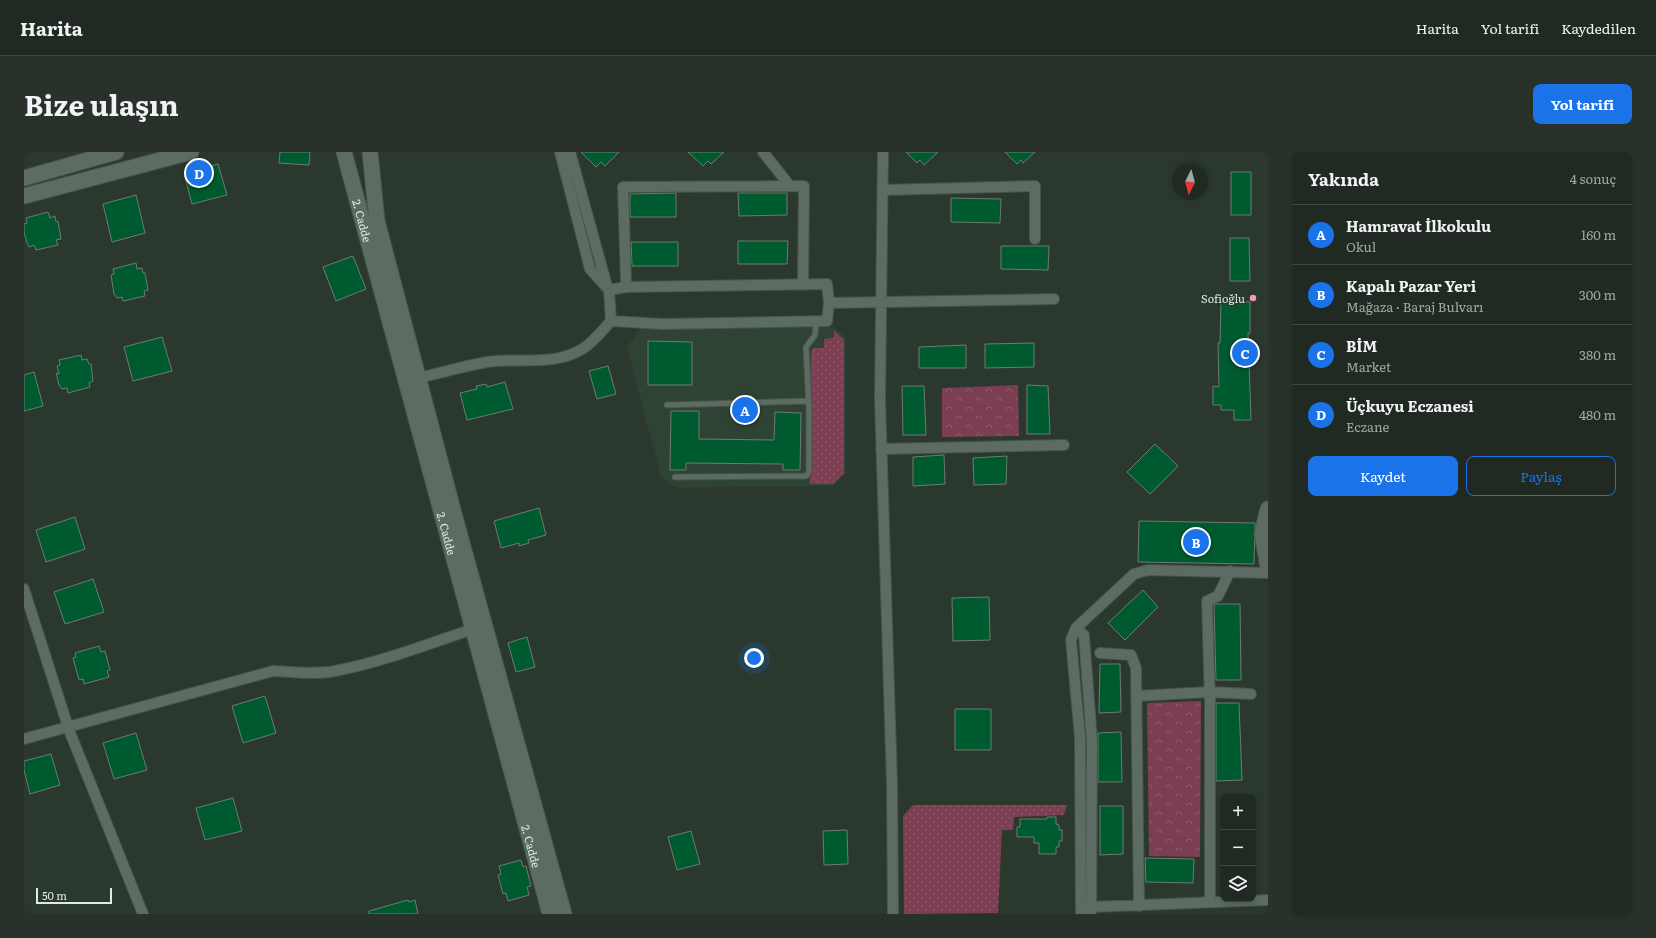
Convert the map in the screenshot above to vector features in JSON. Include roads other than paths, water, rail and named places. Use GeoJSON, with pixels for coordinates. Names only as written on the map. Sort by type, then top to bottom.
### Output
{"type":"FeatureCollection","features":[{"type":"Feature","properties":{"kind":"main road"},"geometry":{"type":"LineString","coordinates":[[24,178],[116,152]]}},
{"type":"Feature","properties":{"kind":"main road"},"geometry":{"type":"LineString","coordinates":[[24,196],[191,152]]}},
{"type":"Feature","properties":{"kind":"main road","name":"2. Cadde"},"geometry":{"type":"LineString","coordinates":[[344,152],[550,914]]}},
{"type":"Feature","properties":{"kind":"main road","name":"2. Cadde"},"geometry":{"type":"LineString","coordinates":[[370,152],[377,221],[560,905],[564,914]]}},
{"type":"Feature","properties":{"kind":"main road"},"geometry":{"type":"LineString","coordinates":[[1268,509],[1262,533],[1268,568]]}},
{"type":"Feature","properties":{"kind":"street"},"geometry":{"type":"LineString","coordinates":[[560,152],[590,268],[609,290]]}},
{"type":"Feature","properties":{"kind":"street"},"geometry":{"type":"LineString","coordinates":[[570,152],[609,290],[611,321]]}},
{"type":"Feature","properties":{"kind":"street"},"geometry":{"type":"LineString","coordinates":[[763,152],[790,186]]}},
{"type":"Feature","properties":{"kind":"street"},"geometry":{"type":"LineString","coordinates":[[883,152],[883,302],[880,399],[892,785],[893,914]]}},
{"type":"Feature","properties":{"kind":"street"},"geometry":{"type":"LineString","coordinates":[[626,282],[624,187],[804,186],[803,284]]}},
{"type":"Feature","properties":{"kind":"street"},"geometry":{"type":"LineString","coordinates":[[883,190],[1035,186],[1035,240]]}},
{"type":"Feature","properties":{"kind":"street"},"geometry":{"type":"LineString","coordinates":[[418,378],[487,362],[518,359],[548,360],[565,357],[588,344],[611,321],[663,324],[816,322],[827,321],[829,303],[828,284],[626,287],[609,290]]}},
{"type":"Feature","properties":{"kind":"street"},"geometry":{"type":"LineString","coordinates":[[829,303],[1054,299]]}},
{"type":"Feature","properties":{"kind":"street"},"geometry":{"type":"LineString","coordinates":[[881,449],[1064,445]]}},
{"type":"Feature","properties":{"kind":"street"},"geometry":{"type":"LineString","coordinates":[[1081,914],[1080,738],[1071,640],[1076,628],[1134,574],[1148,570],[1268,572]]}},
{"type":"Feature","properties":{"kind":"street"},"geometry":{"type":"LineString","coordinates":[[1210,902],[1207,601],[1218,596],[1230,571]]}},
{"type":"Feature","properties":{"kind":"street"},"geometry":{"type":"LineString","coordinates":[[24,589],[68,727],[143,914]]}},
{"type":"Feature","properties":{"kind":"street"},"geometry":{"type":"LineString","coordinates":[[1076,628],[1084,635],[1092,741],[1091,910],[1139,906],[1268,900]]}},
{"type":"Feature","properties":{"kind":"street"},"geometry":{"type":"LineString","coordinates":[[24,739],[274,671],[300,673],[334,671],[397,654],[473,629]]}},
{"type":"Feature","properties":{"kind":"street"},"geometry":{"type":"LineString","coordinates":[[1100,653],[1131,656],[1136,668],[1139,906]]}},
{"type":"Feature","properties":{"kind":"street"},"geometry":{"type":"LineString","coordinates":[[1136,696],[1209,692],[1251,694]]}},
{"type":"Feature","properties":{"kind":"lane"},"geometry":{"type":"LineString","coordinates":[[675,477],[806,476],[809,472],[809,401],[806,347],[815,336],[816,322]]}},
{"type":"Feature","properties":{"kind":"lane"},"geometry":{"type":"LineString","coordinates":[[667,405],[809,401]]}},
{"type":"Feature","properties":{"kind":"place","name":"Üçkuyu Eczanesi"},"geometry":{"type":"Point","coordinates":[199,173]}},
{"type":"Feature","properties":{"kind":"place","name":"Sofioğlu"},"geometry":{"type":"Point","coordinates":[1253,298]}},
{"type":"Feature","properties":{"kind":"place","name":"BİM"},"geometry":{"type":"Point","coordinates":[1245,353]}},
{"type":"Feature","properties":{"kind":"place","name":"Hamravat İlkokulu"},"geometry":{"type":"Point","coordinates":[745,410]}},
{"type":"Feature","properties":{"kind":"place","name":"Kapalı Pazar Yeri"},"geometry":{"type":"Point","coordinates":[1196,542]}}]}
